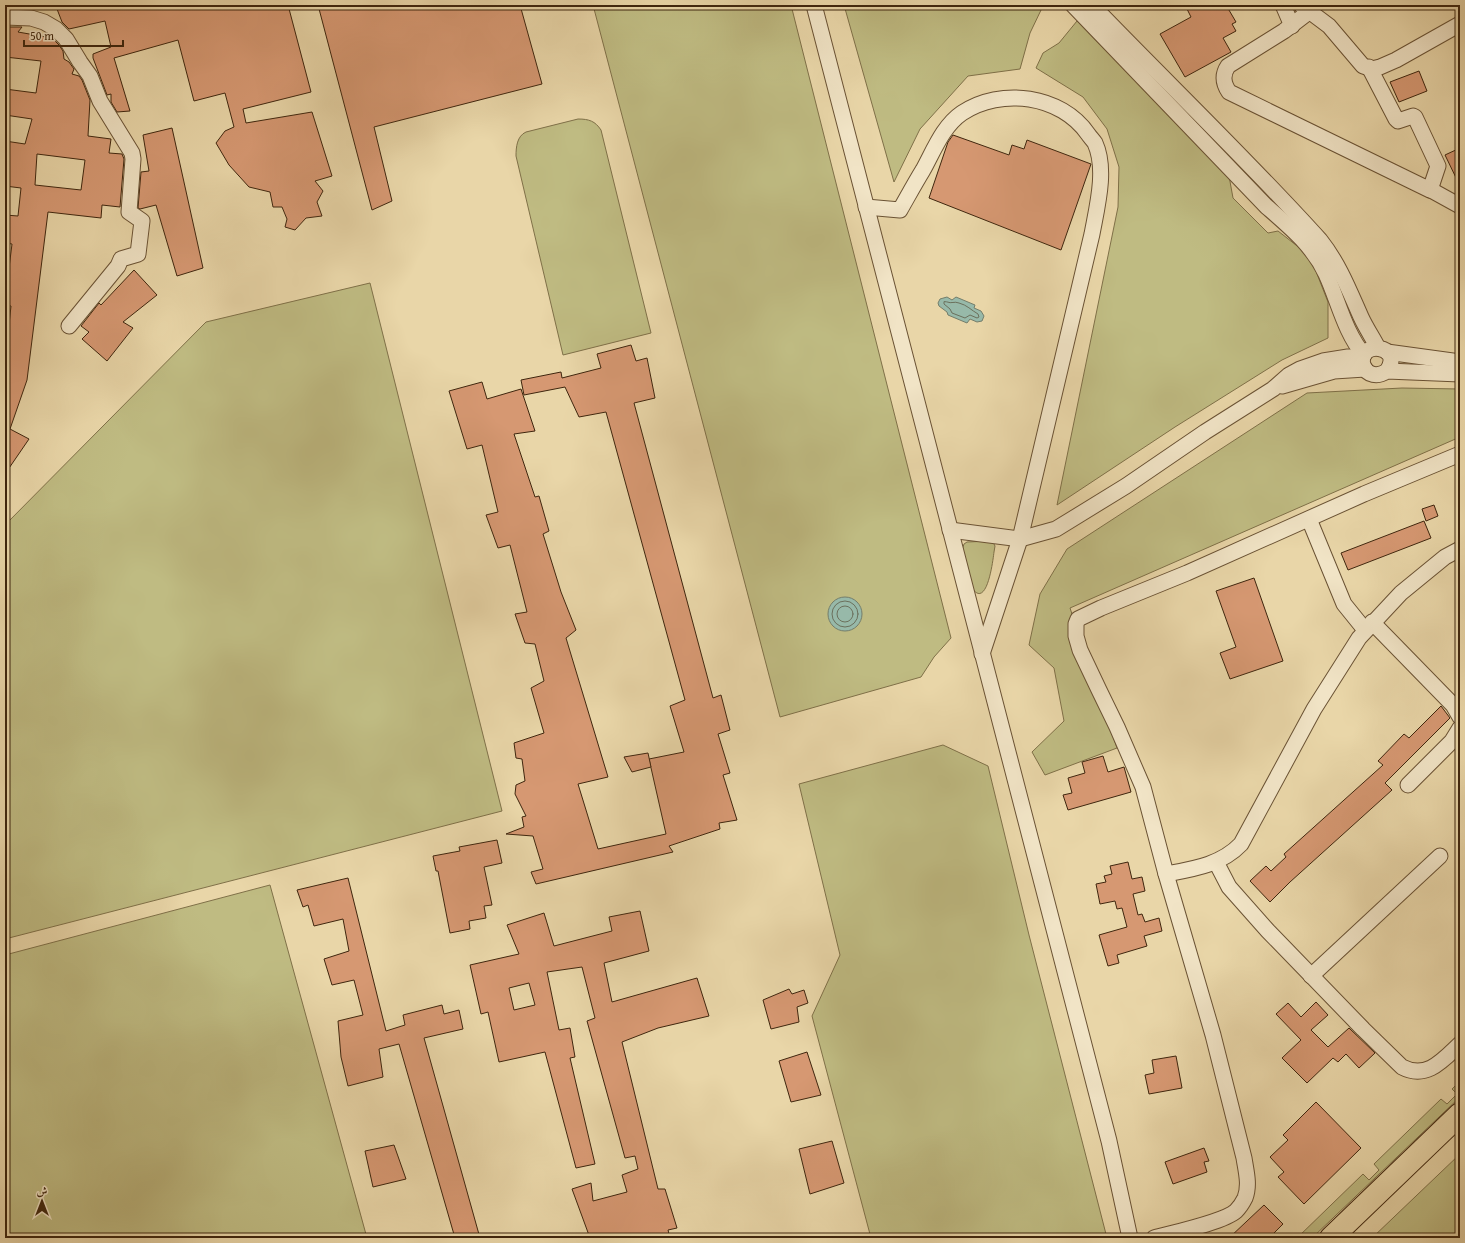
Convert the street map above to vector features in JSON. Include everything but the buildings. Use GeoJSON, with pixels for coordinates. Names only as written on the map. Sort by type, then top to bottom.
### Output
{"type":"FeatureCollection","features":[{"type":"Feature","properties":{"kind":"main road"},"geometry":{"type":"LineString","coordinates":[[1331,1238],[1460,1114]]}},
{"type":"Feature","properties":{"kind":"main road"},"geometry":{"type":"LineString","coordinates":[[1350,1238],[1460,1132]]}},
{"type":"Feature","properties":{"kind":"street"},"geometry":{"type":"LineString","coordinates":[[814,5],[1109,1141],[1130,1238]]}},
{"type":"Feature","properties":{"kind":"street"},"geometry":{"type":"LineString","coordinates":[[1073,5],[1267,207],[1295,232],[1315,253],[1369,373],[1378,375],[1386,371],[1460,374]]}},
{"type":"Feature","properties":{"kind":"street"},"geometry":{"type":"LineString","coordinates":[[1092,5],[1218,133],[1331,253],[1339,267],[1362,319],[1382,350],[1390,356],[1391,361],[1386,371]]}},
{"type":"Feature","properties":{"kind":"street"},"geometry":{"type":"LineString","coordinates":[[1283,5],[1292,26]]}},
{"type":"Feature","properties":{"kind":"street"},"geometry":{"type":"LineString","coordinates":[[1460,24],[1380,68],[1372,69],[1363,66],[1329,26],[1306,8],[1292,26],[1228,66],[1224,71],[1224,80],[1229,92],[1431,190],[1460,206]]}},
{"type":"Feature","properties":{"kind":"street"},"geometry":{"type":"LineString","coordinates":[[5,17],[31,18],[44,22],[56,29],[66,39],[90,76],[100,101],[132,153],[133,159],[129,212],[142,222],[138,254],[121,260],[118,266],[69,326]]}},
{"type":"Feature","properties":{"kind":"street"},"geometry":{"type":"LineString","coordinates":[[1369,68],[1396,119],[1399,121],[1412,116],[1415,117],[1438,166],[1431,190]]}},
{"type":"Feature","properties":{"kind":"street"},"geometry":{"type":"LineString","coordinates":[[866,207],[900,210],[944,130],[962,113],[981,104],[1003,98],[1022,98],[1045,102],[1069,113],[1082,124],[1095,144],[1101,164],[1099,196],[1092,234],[1020,539],[982,654]]}},
{"type":"Feature","properties":{"kind":"street"},"geometry":{"type":"LineString","coordinates":[[950,530],[1020,539],[1056,529],[1126,486],[1205,432],[1273,389],[1334,371],[1364,360],[1369,350],[1382,350],[1460,362]]}},
{"type":"Feature","properties":{"kind":"street"},"geometry":{"type":"LineString","coordinates":[[1154,1238],[1206,1223],[1236,1211],[1245,1198],[1248,1187],[1244,1158],[1213,1035],[1166,874],[1143,787],[1117,727],[1080,650],[1076,636],[1076,624],[1078,619],[1101,608],[1187,573],[1460,454]]}},
{"type":"Feature","properties":{"kind":"street"},"geometry":{"type":"LineString","coordinates":[[1309,519],[1344,604],[1453,705],[1460,717]]}},
{"type":"Feature","properties":{"kind":"street"},"geometry":{"type":"LineString","coordinates":[[1166,874],[1202,867],[1216,862],[1233,852],[1247,834],[1289,752],[1358,638],[1401,593],[1444,557],[1459,550]]}},
{"type":"Feature","properties":{"kind":"street"},"geometry":{"type":"LineString","coordinates":[[1408,785],[1452,741],[1460,728]]}},
{"type":"Feature","properties":{"kind":"street"},"geometry":{"type":"LineString","coordinates":[[1311,976],[1440,856]]}},
{"type":"Feature","properties":{"kind":"street"},"geometry":{"type":"LineString","coordinates":[[1216,862],[1229,887],[1268,931],[1388,1055],[1402,1067],[1408,1070],[1427,1070],[1440,1063],[1460,1044]]}},
{"type":"Feature","properties":{"kind":"shaded area"},"geometry":{"type":"Polygon","coordinates":[[[593,5],[791,5],[951,638],[934,657],[921,677],[780,717],[593,5]]]}},
{"type":"Feature","properties":{"kind":"shaded area"},"geometry":{"type":"Polygon","coordinates":[[[844,5],[1040,5],[1042,8],[1030,33],[1020,69],[968,76],[920,129],[894,182],[844,5]]]}},
{"type":"Feature","properties":{"kind":"shaded area"},"geometry":{"type":"Polygon","coordinates":[[[1077,21],[1229,176],[1233,198],[1268,233],[1278,231],[1310,256],[1328,302],[1328,338],[1282,360],[1175,427],[1057,505],[1118,207],[1119,167],[1107,129],[1083,97],[1036,68],[1043,53],[1059,43],[1077,21]]]}},
{"type":"Feature","properties":{"kind":"shaded area"},"geometry":{"type":"Polygon","coordinates":[[[578,119],[591,121],[601,130],[651,333],[563,355],[516,153],[519,139],[526,132],[578,119]]]}},
{"type":"Feature","properties":{"kind":"shaded area"},"geometry":{"type":"Polygon","coordinates":[[[370,283],[502,811],[5,939],[5,525],[206,322],[370,283]]]}},
{"type":"Feature","properties":{"kind":"shaded area"},"geometry":{"type":"Polygon","coordinates":[[[1402,388],[1460,389],[1460,437],[1070,608],[1117,748],[1045,775],[1032,752],[1064,721],[1054,668],[1029,645],[1040,594],[1067,549],[1307,393],[1402,388]]]}},
{"type":"Feature","properties":{"kind":"shaded area"},"geometry":{"type":"Polygon","coordinates":[[[967,542],[993,542],[995,546],[991,573],[982,593],[977,593],[972,588],[962,550],[964,544],[967,542]]]}},
{"type":"Feature","properties":{"kind":"shaded area"},"geometry":{"type":"Polygon","coordinates":[[[943,745],[988,766],[1029,935],[1107,1238],[871,1238],[812,1016],[840,955],[799,784],[943,745]]]}},
{"type":"Feature","properties":{"kind":"shaded area"},"geometry":{"type":"Polygon","coordinates":[[[270,885],[367,1238],[5,1238],[5,955],[270,885]]]}},
{"type":"Feature","properties":{"kind":"shaded area"},"geometry":{"type":"Polygon","coordinates":[[[1460,1081],[1460,1097],[1312,1238],[1297,1238],[1363,1174],[1369,1180],[1379,1170],[1374,1164],[1441,1099],[1447,1104],[1457,1094],[1452,1089],[1460,1081]]]}},
{"type":"Feature","properties":{"kind":"shaded area"},"geometry":{"type":"Polygon","coordinates":[[[1460,1154],[1460,1238],[1372,1238],[1460,1154]]]}},
{"type":"Feature","properties":{"kind":"water"},"geometry":{"type":"Polygon","coordinates":[[[947,297],[952,300],[956,297],[975,305],[974,308],[981,311],[984,316],[982,321],[977,322],[970,319],[967,323],[948,315],[938,303],[940,299],[947,297]]]}},
{"type":"Feature","properties":{"kind":"water"},"geometry":{"type":"Polygon","coordinates":[[[845,597],[857,602],[862,614],[857,626],[845,631],[833,626],[828,614],[833,602],[845,597]]]}}]}
